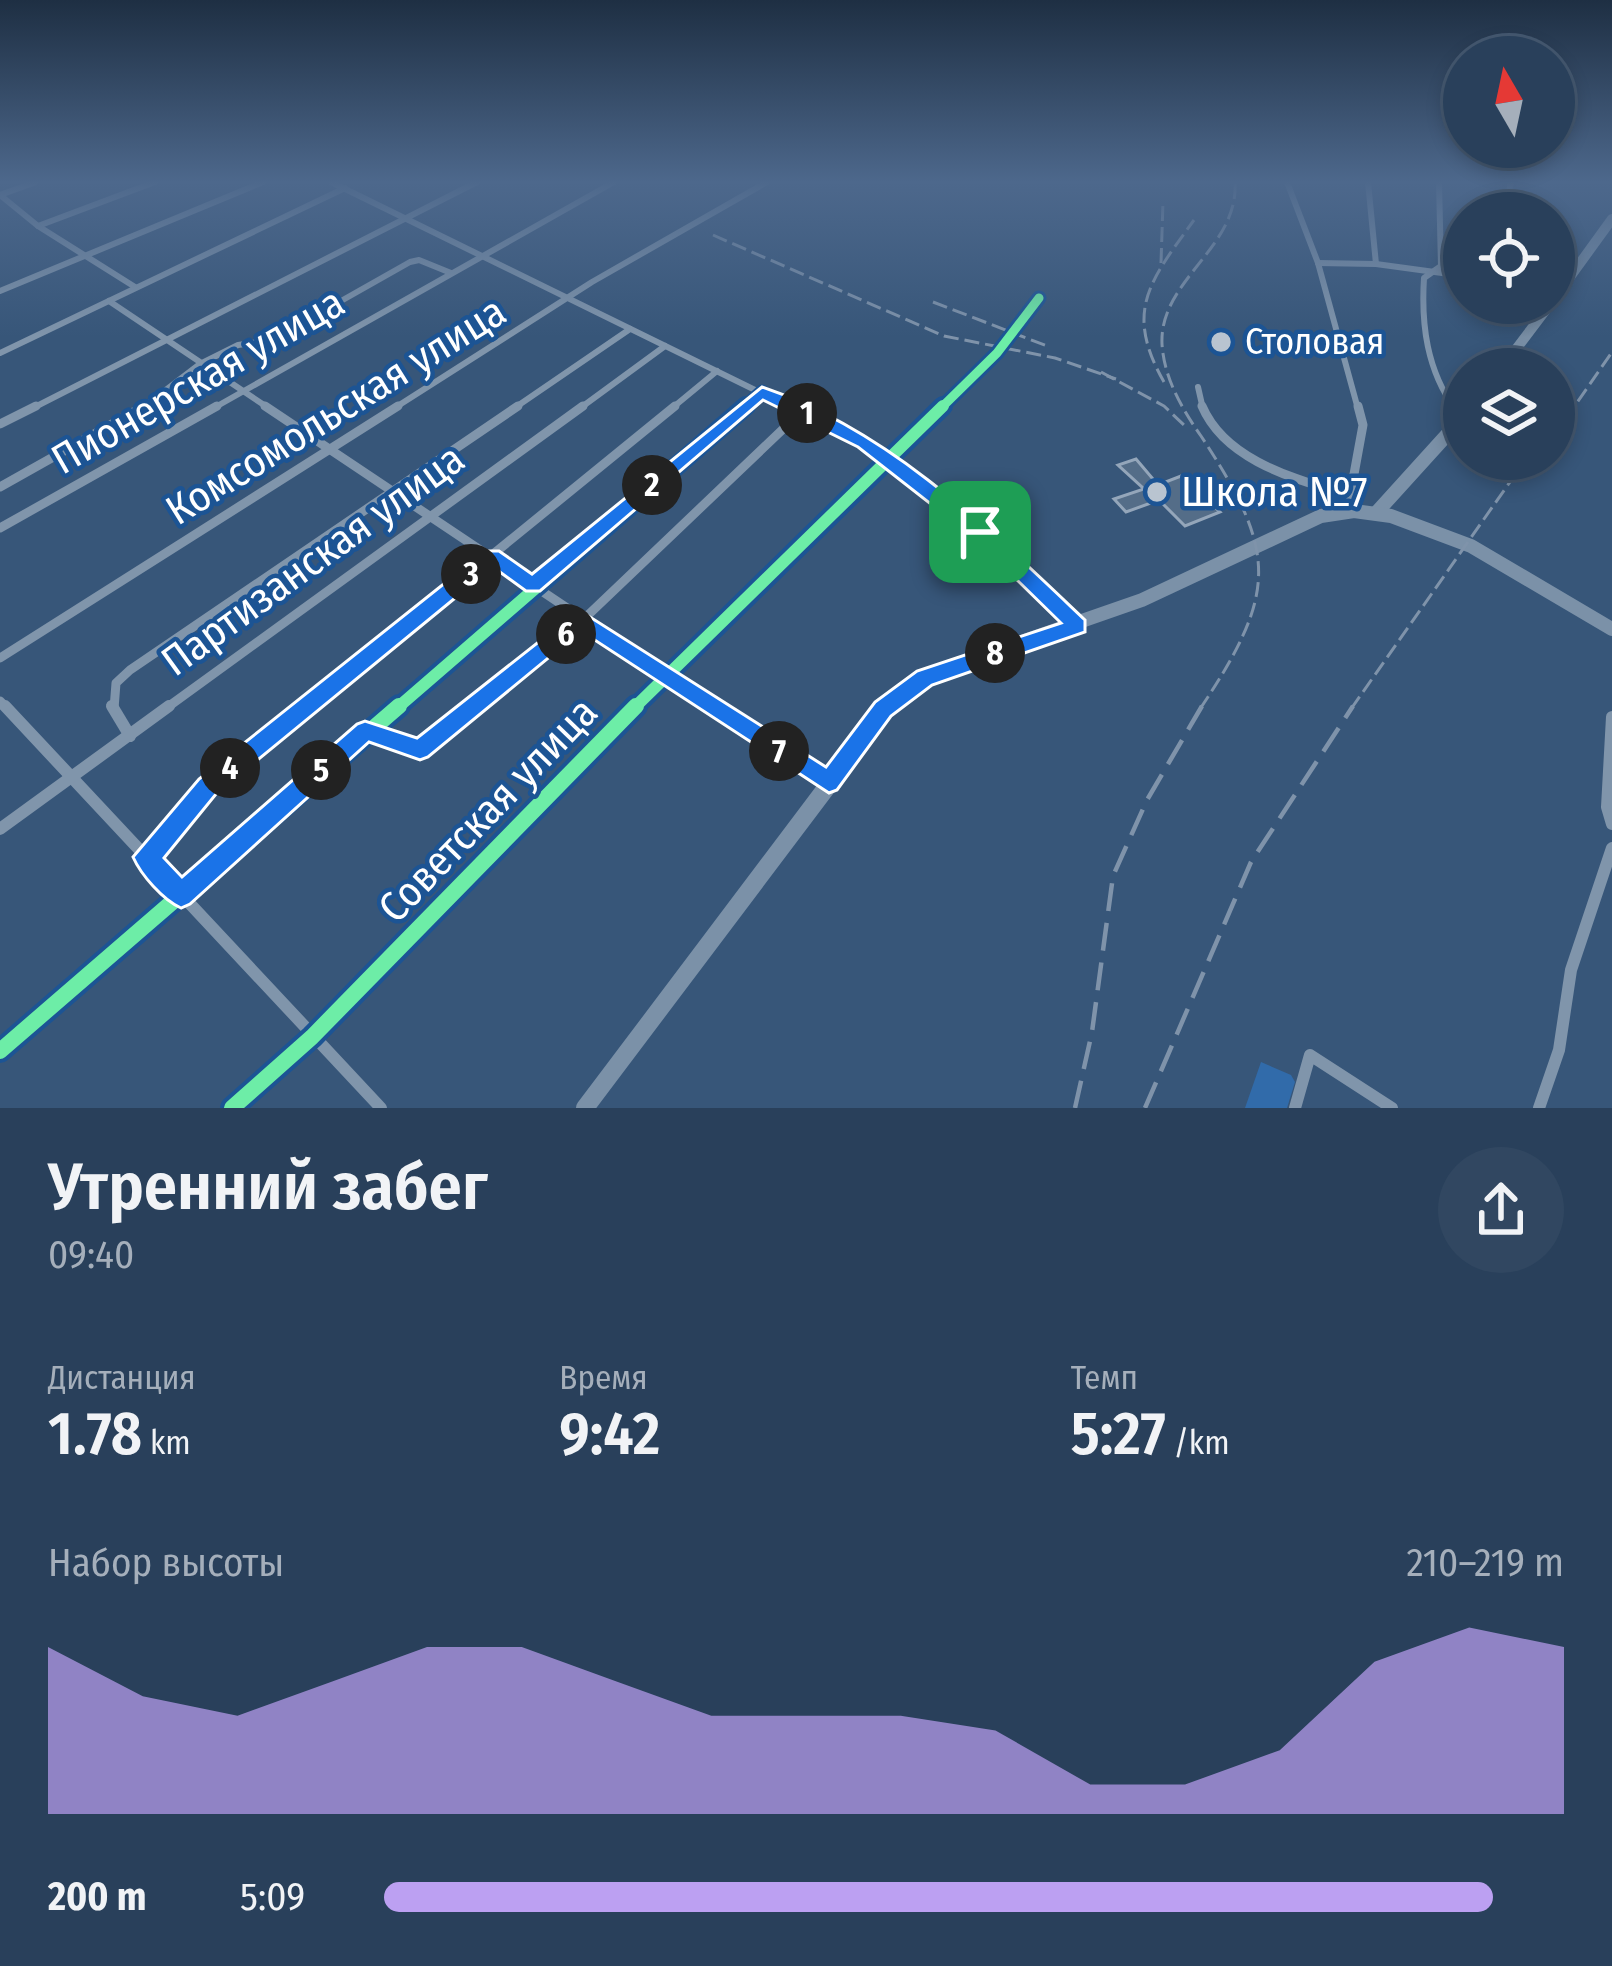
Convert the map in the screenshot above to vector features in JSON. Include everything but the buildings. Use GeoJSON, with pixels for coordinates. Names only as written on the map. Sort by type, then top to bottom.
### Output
{"type":"FeatureCollection","features":[{"type":"Feature","properties":{"kind":"main road"},"geometry":{"type":"LineString","coordinates":[[1575,270],[1601,234]]}},
{"type":"Feature","properties":{"kind":"main road"},"geometry":{"type":"LineString","coordinates":[[1377,512],[1443,439]]}},
{"type":"Feature","properties":{"kind":"main road"},"geometry":{"type":"LineString","coordinates":[[585,1108],[883,709],[924,678],[1077,626],[1350,503],[1466,545],[1612,629]]}},
{"type":"Feature","properties":{"kind":"street"},"geometry":{"type":"LineString","coordinates":[[49,234],[135,287]]}},
{"type":"Feature","properties":{"kind":"street"},"geometry":{"type":"LineString","coordinates":[[0,291],[141,234]]}},
{"type":"Feature","properties":{"kind":"street"},"geometry":{"type":"LineString","coordinates":[[0,353],[250,234]]}},
{"type":"Feature","properties":{"kind":"street"},"geometry":{"type":"LineString","coordinates":[[0,424],[376,234]]}},
{"type":"Feature","properties":{"kind":"street"},"geometry":{"type":"LineString","coordinates":[[437,234],[865,443],[963,516],[1077,626]]}},
{"type":"Feature","properties":{"kind":"street","name":"Пионерская улица"},"geometry":{"type":"LineString","coordinates":[[0,528],[523,234]]}},
{"type":"Feature","properties":{"kind":"street","name":"Комсомольская улица"},"geometry":{"type":"LineString","coordinates":[[0,658],[671,234]]}},
{"type":"Feature","properties":{"kind":"street"},"geometry":{"type":"LineString","coordinates":[[1198,387],[1199,404],[1212,426],[1230,442],[1350,503],[1364,425],[1307,234]]}},
{"type":"Feature","properties":{"kind":"street"},"geometry":{"type":"LineString","coordinates":[[1373,234],[1376,264]]}},
{"type":"Feature","properties":{"kind":"street"},"geometry":{"type":"LineString","coordinates":[[1439,234],[1439,271]]}},
{"type":"Feature","properties":{"kind":"street"},"geometry":{"type":"LineString","coordinates":[[0,487],[139,411],[200,364],[238,345],[272,340],[415,260],[451,273]]}},
{"type":"Feature","properties":{"kind":"street"},"geometry":{"type":"LineString","coordinates":[[1318,263],[1443,272]]}},
{"type":"Feature","properties":{"kind":"street"},"geometry":{"type":"LineString","coordinates":[[1439,271],[1424,278],[1423,326],[1443,391]]}},
{"type":"Feature","properties":{"kind":"street","name":"Советская улица"},"geometry":{"type":"LineString","coordinates":[[232,1108],[312,1037],[668,674],[997,352],[1039,298]]}},
{"type":"Feature","properties":{"kind":"street"},"geometry":{"type":"LineString","coordinates":[[109,302],[829,782]]}},
{"type":"Feature","properties":{"kind":"street"},"geometry":{"type":"LineString","coordinates":[[130,736],[111,704],[116,683],[630,329]]}},
{"type":"Feature","properties":{"kind":"street","name":"Партизанская улица"},"geometry":{"type":"LineString","coordinates":[[0,829],[665,346]]}},
{"type":"Feature","properties":{"kind":"street"},"geometry":{"type":"LineString","coordinates":[[146,857],[164,842],[207,787],[717,371]]}},
{"type":"Feature","properties":{"kind":"street"},"geometry":{"type":"LineString","coordinates":[[0,1051],[533,585],[762,392]]}},
{"type":"Feature","properties":{"kind":"street"},"geometry":{"type":"LineString","coordinates":[[365,731],[420,749],[565,637],[579,618],[802,411]]}},
{"type":"Feature","properties":{"kind":"street"},"geometry":{"type":"LineString","coordinates":[[0,701],[75,776],[380,1108]]}},
{"type":"Feature","properties":{"kind":"street"},"geometry":{"type":"LineString","coordinates":[[1612,717],[1607,807],[1612,824]]}},
{"type":"Feature","properties":{"kind":"street"},"geometry":{"type":"LineString","coordinates":[[0,811],[14,819]]}},
{"type":"Feature","properties":{"kind":"street"},"geometry":{"type":"LineString","coordinates":[[1539,1108],[1559,1050],[1571,970],[1612,848]]}},
{"type":"Feature","properties":{"kind":"street"},"geometry":{"type":"LineString","coordinates":[[1295,1108],[1310,1054],[1392,1108]]}},
{"type":"Feature","properties":{"kind":"shaded area"},"geometry":{"type":"Polygon","coordinates":[[[1261,1062],[1291,1075],[1295,1082],[1287,1108],[1245,1108],[1261,1062]]]}},
{"type":"Feature","properties":{"kind":"railway"},"geometry":{"type":"LineString","coordinates":[[1161,263],[1162,234]]}},
{"type":"Feature","properties":{"kind":"railway"},"geometry":{"type":"LineString","coordinates":[[1164,382],[1145,335],[1144,315],[1155,279],[1184,234]]}},
{"type":"Feature","properties":{"kind":"railway"},"geometry":{"type":"LineString","coordinates":[[1200,709],[1244,633],[1259,572],[1244,512],[1175,393],[1162,344],[1164,321],[1173,301],[1220,234]]}},
{"type":"Feature","properties":{"kind":"railway"},"geometry":{"type":"LineString","coordinates":[[713,235],[944,336],[1055,358],[1110,377]]}},
{"type":"Feature","properties":{"kind":"railway"},"geometry":{"type":"LineString","coordinates":[[933,302],[1047,346]]}},
{"type":"Feature","properties":{"kind":"railway"},"geometry":{"type":"LineString","coordinates":[[1575,406],[1612,352]]}},
{"type":"Feature","properties":{"kind":"railway"},"geometry":{"type":"LineString","coordinates":[[1101,372],[1110,377]]}},
{"type":"Feature","properties":{"kind":"railway"},"geometry":{"type":"LineString","coordinates":[[1110,377],[1116,379]]}},
{"type":"Feature","properties":{"kind":"railway"},"geometry":{"type":"LineString","coordinates":[[1110,377],[1164,406],[1186,427]]}},
{"type":"Feature","properties":{"kind":"railway"},"geometry":{"type":"LineString","coordinates":[[1352,708],[1511,480]]}},
{"type":"Feature","properties":{"kind":"railway"},"geometry":{"type":"LineString","coordinates":[[1075,1108],[1092,1032],[1113,876],[1147,800],[1202,706]]}},
{"type":"Feature","properties":{"kind":"railway"},"geometry":{"type":"LineString","coordinates":[[1145,1108],[1251,862],[1352,708]]}},
{"type":"Feature","properties":{"kind":"cycle path"},"geometry":{"type":"LineString","coordinates":[[232,1108],[312,1037],[668,673],[997,353],[1039,298]]}},
{"type":"Feature","properties":{"kind":"cycle path"},"geometry":{"type":"LineString","coordinates":[[0,1051],[762,392]]}},
{"type":"Feature","properties":{"kind":"place","name":"Столовая"},"geometry":{"type":"Point","coordinates":[1221,342]}},
{"type":"Feature","properties":{"kind":"place","name":"Школа №7"},"geometry":{"type":"Point","coordinates":[1157,492]}},
{"type":"Feature","properties":{"kind":"route"},"geometry":{"type":"LineString","coordinates":[[762,392],[865,443],[980,532],[1077,626],[924,678],[883,709],[829,782],[579,618],[565,637],[420,749],[365,731],[181,895],[146,857],[164,842],[207,787],[492,556],[533,585],[762,392]]}}]}
